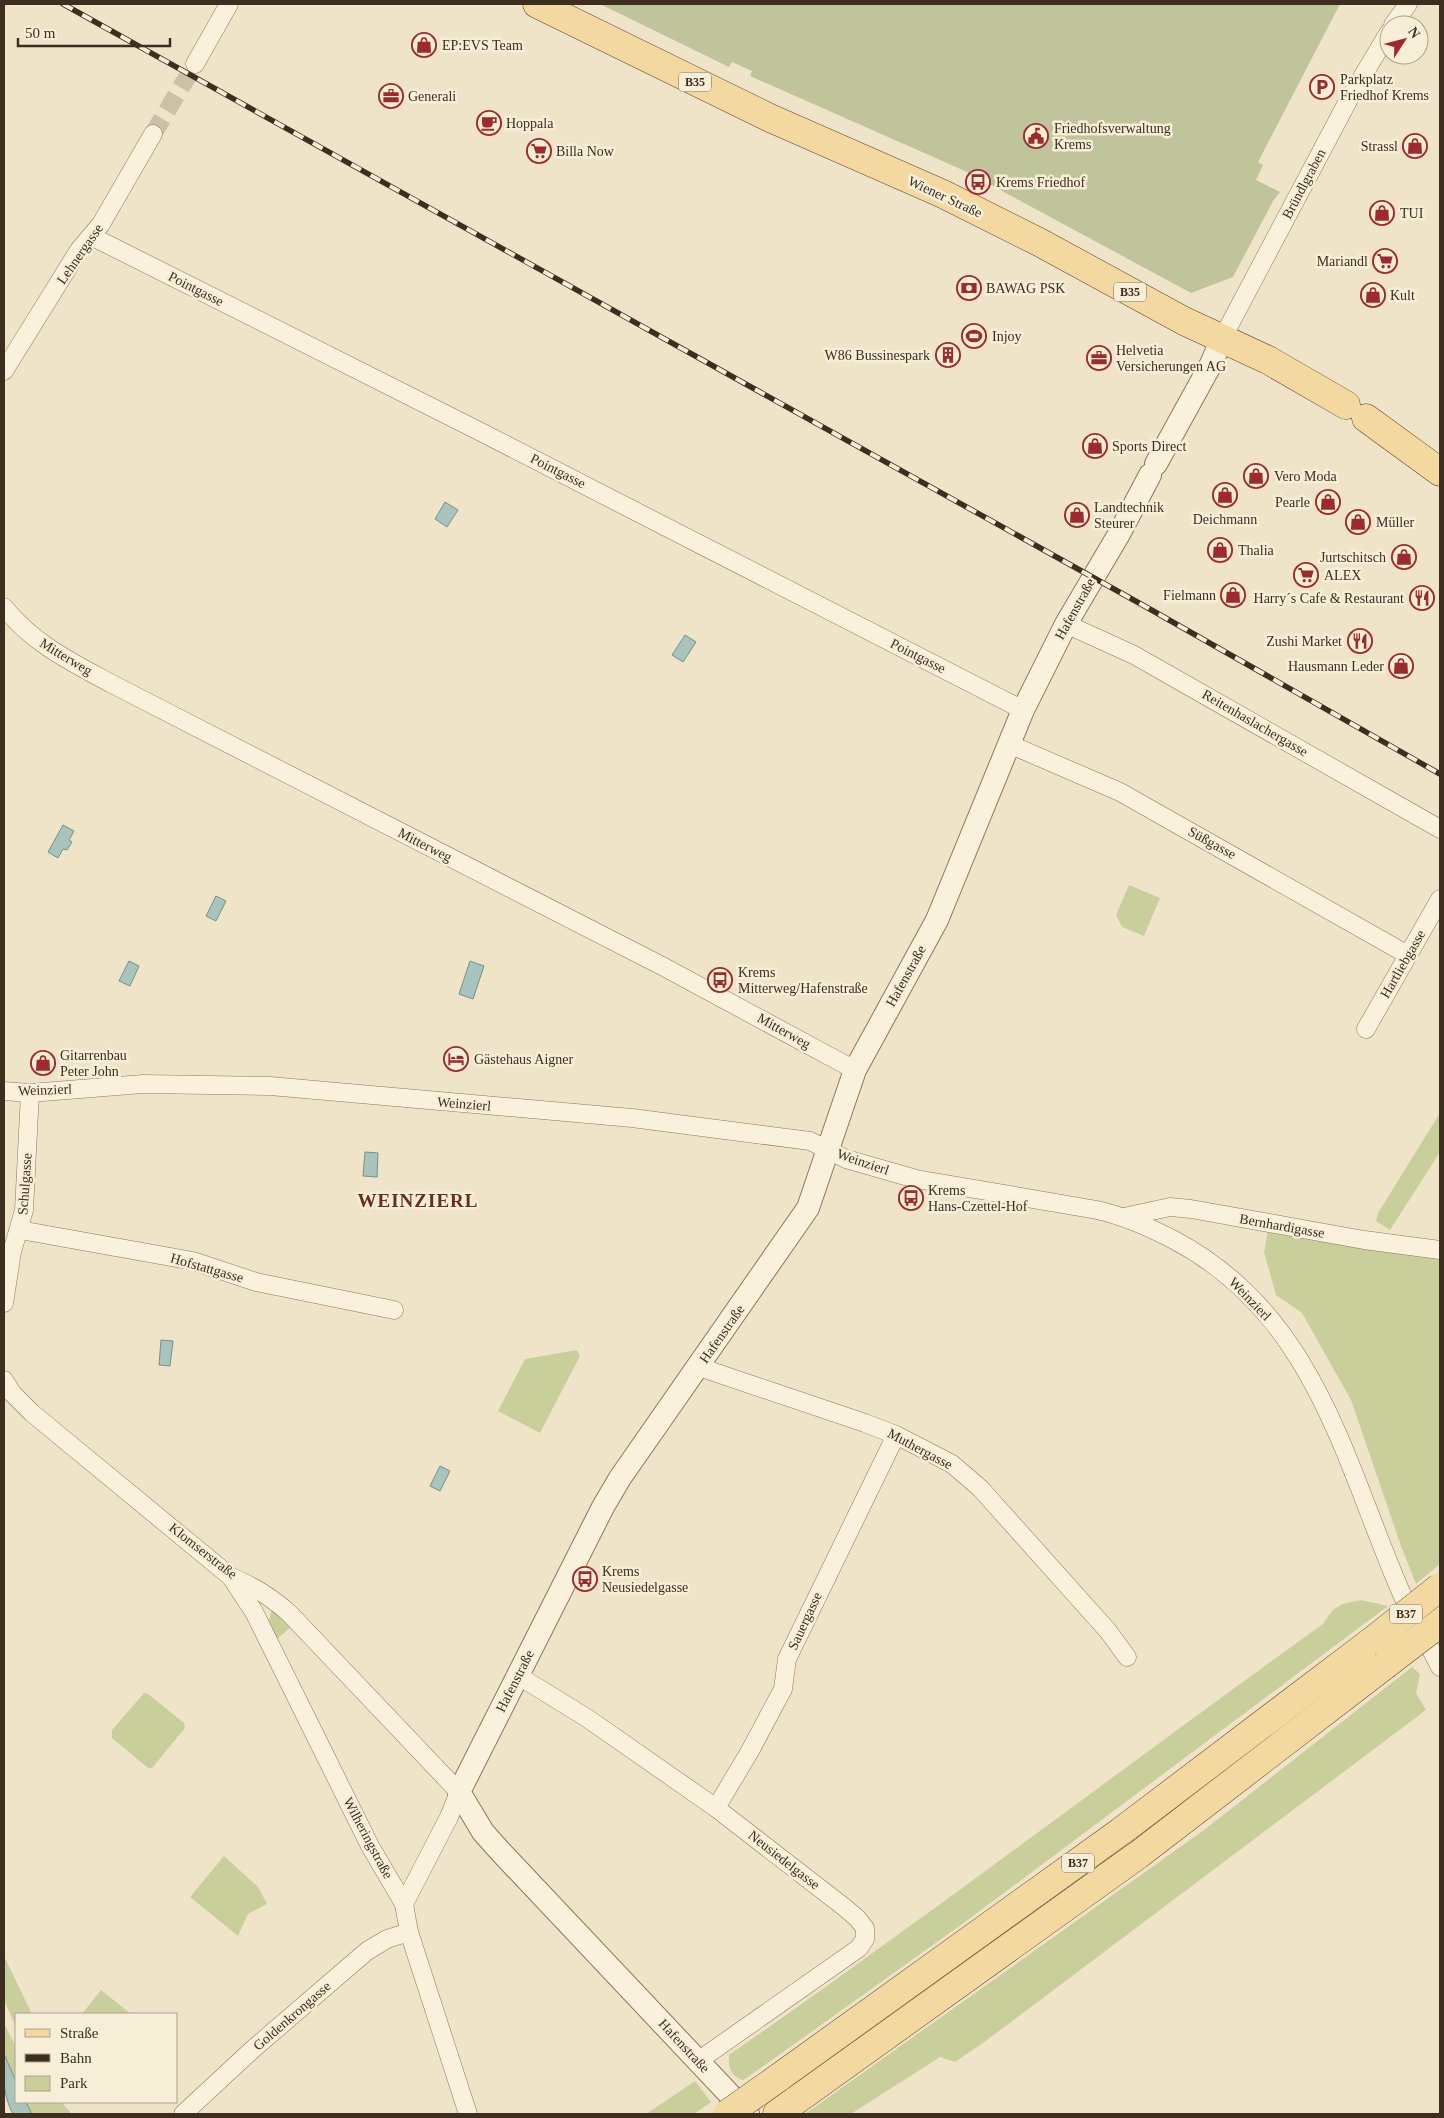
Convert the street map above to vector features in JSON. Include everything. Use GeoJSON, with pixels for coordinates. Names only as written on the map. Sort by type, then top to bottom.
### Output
{"type":"FeatureCollection","features":[{"type":"Feature","properties":{"kind":"main road","name":"Wiener Straße"},"geometry":{"type":"LineString","coordinates":[[537,4],[770,118],[943,194],[1039,242],[1184,321],[1268,360],[1356,411],[1440,472]]}},
{"type":"Feature","properties":{"kind":"main road","name":"B37"},"geometry":{"type":"LineString","coordinates":[[727,2114],[1112,1838],[1372,1641],[1440,1587]]}},
{"type":"Feature","properties":{"kind":"main road","name":"B37"},"geometry":{"type":"LineString","coordinates":[[788,2107],[1138,1855],[1440,1623]]}},
{"type":"Feature","properties":{"kind":"street"},"geometry":{"type":"LineString","coordinates":[[195,64],[228,4]]}},
{"type":"Feature","properties":{"kind":"street"},"geometry":{"type":"LineString","coordinates":[[1400,15],[1408,4]]}},
{"type":"Feature","properties":{"kind":"street","name":"Bründlgraben"},"geometry":{"type":"LineString","coordinates":[[1222,339],[1349,99],[1379,49]]}},
{"type":"Feature","properties":{"kind":"street","name":"Lehnergasse"},"geometry":{"type":"LineString","coordinates":[[4,372],[79,250],[101,224],[153,134]]}},
{"type":"Feature","properties":{"kind":"street","name":"Pointgasse"},"geometry":{"type":"LineString","coordinates":[[91,236],[490,437],[1023,710]]}},
{"type":"Feature","properties":{"kind":"street","name":"Hafenstraße"},"geometry":{"type":"LineString","coordinates":[[748,2114],[483,1832],[459,1792],[611,1492],[808,1208],[855,1070],[937,920],[1023,710],[1066,624],[1119,534],[1212,364],[1222,339]]}},
{"type":"Feature","properties":{"kind":"street","name":"Mitterweg"},"geometry":{"type":"LineString","coordinates":[[4,607],[15,621],[32,636],[112,684],[664,967],[855,1070]]}},
{"type":"Feature","properties":{"kind":"street","name":"Reitenhaslachergasse"},"geometry":{"type":"LineString","coordinates":[[1066,624],[1150,664],[1440,829]]}},
{"type":"Feature","properties":{"kind":"street","name":"Süßgasse"},"geometry":{"type":"LineString","coordinates":[[1009,744],[1120,792],[1408,955]]}},
{"type":"Feature","properties":{"kind":"street","name":"Hartliebgasse"},"geometry":{"type":"LineString","coordinates":[[1366,1029],[1440,899]]}},
{"type":"Feature","properties":{"kind":"street","name":"Weinzierl"},"geometry":{"type":"LineString","coordinates":[[4,1091],[30,1093],[142,1084],[288,1087],[642,1119],[810,1141],[846,1159],[916,1179],[1097,1210],[1124,1217],[1192,1250],[1227,1276],[1262,1308],[1286,1339],[1314,1382],[1333,1420],[1400,1591],[1440,1666]]}},
{"type":"Feature","properties":{"kind":"street","name":"Schulgasse"},"geometry":{"type":"LineString","coordinates":[[4,1303],[12,1252],[20,1230],[24,1210],[30,1093]]}},
{"type":"Feature","properties":{"kind":"street","name":"Bernhardigasse"},"geometry":{"type":"LineString","coordinates":[[1124,1217],[1170,1207],[1191,1209],[1364,1240],[1440,1250]]}},
{"type":"Feature","properties":{"kind":"street","name":"Hofstattgasse"},"geometry":{"type":"LineString","coordinates":[[20,1230],[192,1261],[256,1282],[394,1310]]}},
{"type":"Feature","properties":{"kind":"street","name":"Muthergasse"},"geometry":{"type":"LineString","coordinates":[[699,1367],[896,1435],[952,1464],[980,1488],[1108,1631],[1127,1657]]}},
{"type":"Feature","properties":{"kind":"street","name":"Klomserstraße"},"geometry":{"type":"LineString","coordinates":[[4,1380],[12,1393],[32,1412],[232,1577],[254,1586],[269,1595],[289,1613],[459,1792]]}},
{"type":"Feature","properties":{"kind":"street","name":"Sauergasse"},"geometry":{"type":"LineString","coordinates":[[716,1808],[750,1751],[783,1689],[787,1659],[896,1435]]}},
{"type":"Feature","properties":{"kind":"street","name":"Wilheringstraße"},"geometry":{"type":"LineString","coordinates":[[232,1577],[254,1612],[370,1846],[404,1904],[409,1932],[468,2114]]}},
{"type":"Feature","properties":{"kind":"street","name":"Neusiedelgasse"},"geometry":{"type":"LineString","coordinates":[[518,1675],[587,1718],[716,1808],[844,1907],[865,1928],[865,1939],[859,1948],[698,2061]]}},
{"type":"Feature","properties":{"kind":"street"},"geometry":{"type":"LineString","coordinates":[[404,1904],[449,1817],[459,1792]]}},
{"type":"Feature","properties":{"kind":"street","name":"Goldenkrongasse"},"geometry":{"type":"LineString","coordinates":[[183,2114],[252,2050],[367,1951],[387,1939],[409,1932]]}},
{"type":"Feature","properties":{"kind":"green space"},"geometry":{"type":"Polygon","coordinates":[[[600,4],[1340,4],[1258,162],[1263,165],[1256,180],[1280,192],[1273,201],[1233,277],[1191,293],[965,171],[750,76],[752,71],[732,62],[729,67],[600,4]]]}},
{"type":"Feature","properties":{"kind":"green space"},"geometry":{"type":"Polygon","coordinates":[[[1129,885],[1160,898],[1144,936],[1122,927],[1116,915],[1129,885]]]}},
{"type":"Feature","properties":{"kind":"green space"},"geometry":{"type":"Polygon","coordinates":[[[1440,1113],[1440,1152],[1390,1230],[1376,1221],[1378,1213],[1440,1113]]]}},
{"type":"Feature","properties":{"kind":"green space"},"geometry":{"type":"Polygon","coordinates":[[[1268,1230],[1440,1255],[1440,1564],[1416,1584],[1351,1400],[1302,1313],[1276,1295],[1264,1252],[1268,1230]]]}},
{"type":"Feature","properties":{"kind":"green space"},"geometry":{"type":"Polygon","coordinates":[[[577,1350],[580,1356],[540,1433],[498,1411],[525,1359],[577,1350]]]}},
{"type":"Feature","properties":{"kind":"green space"},"geometry":{"type":"Polygon","coordinates":[[[1361,1600],[1388,1606],[965,1922],[765,2065],[743,2080],[733,2074],[729,2064],[729,2055],[879,1949],[1323,1624],[1338,1606],[1361,1600]]]}},
{"type":"Feature","properties":{"kind":"green space"},"geometry":{"type":"Polygon","coordinates":[[[275,1611],[291,1627],[277,1639],[269,1621],[271,1612],[275,1611]]]}},
{"type":"Feature","properties":{"kind":"green space"},"geometry":{"type":"Polygon","coordinates":[[[1412,1667],[1420,1674],[1416,1693],[1426,1710],[983,2043],[955,2062],[940,2057],[851,2114],[805,2114],[1204,1830],[1412,1667]]]}},
{"type":"Feature","properties":{"kind":"green space"},"geometry":{"type":"Polygon","coordinates":[[[144,1693],[148,1694],[184,1723],[185,1728],[152,1768],[148,1768],[112,1738],[112,1730],[144,1693]]]}},
{"type":"Feature","properties":{"kind":"green space"},"geometry":{"type":"Polygon","coordinates":[[[224,1856],[258,1887],[267,1904],[248,1914],[238,1936],[190,1897],[224,1856]]]}},
{"type":"Feature","properties":{"kind":"green space"},"geometry":{"type":"Polygon","coordinates":[[[4,1956],[32,2013],[15,2013],[15,2025],[4,2000],[4,1956]]]}},
{"type":"Feature","properties":{"kind":"green space"},"geometry":{"type":"Polygon","coordinates":[[[101,1990],[130,2013],[83,2013],[101,1990]]]}},
{"type":"Feature","properties":{"kind":"green space"},"geometry":{"type":"Polygon","coordinates":[[[4,2023],[15,2045],[15,2079],[4,2054],[4,2023]]]}},
{"type":"Feature","properties":{"kind":"green space"},"geometry":{"type":"Polygon","coordinates":[[[695,2081],[711,2102],[694,2114],[646,2114],[695,2081]]]}},
{"type":"Feature","properties":{"kind":"green space"},"geometry":{"type":"Polygon","coordinates":[[[26,2103],[62,2103],[72,2114],[32,2114],[26,2103]]]}},
{"type":"Feature","properties":{"kind":"water"},"geometry":{"type":"Polygon","coordinates":[[[445,502],[458,510],[447,527],[435,519],[445,502]]]}},
{"type":"Feature","properties":{"kind":"water"},"geometry":{"type":"Polygon","coordinates":[[[685,635],[696,642],[683,662],[672,655],[685,635]]]}},
{"type":"Feature","properties":{"kind":"water"},"geometry":{"type":"Polygon","coordinates":[[[63,825],[74,831],[69,840],[72,842],[67,850],[63,849],[58,858],[48,852],[63,825]]]}},
{"type":"Feature","properties":{"kind":"water"},"geometry":{"type":"Polygon","coordinates":[[[216,896],[226,901],[216,921],[206,916],[216,896]]]}},
{"type":"Feature","properties":{"kind":"water"},"geometry":{"type":"Polygon","coordinates":[[[129,961],[139,966],[130,986],[119,981],[129,961]]]}},
{"type":"Feature","properties":{"kind":"water"},"geometry":{"type":"Polygon","coordinates":[[[470,961],[484,966],[473,999],[459,994],[470,961]]]}},
{"type":"Feature","properties":{"kind":"water"},"geometry":{"type":"Polygon","coordinates":[[[365,1152],[378,1153],[377,1177],[363,1176],[365,1152]]]}},
{"type":"Feature","properties":{"kind":"water"},"geometry":{"type":"Polygon","coordinates":[[[161,1340],[173,1341],[170,1366],[159,1365],[161,1340]]]}},
{"type":"Feature","properties":{"kind":"water"},"geometry":{"type":"Polygon","coordinates":[[[440,1466],[450,1471],[440,1491],[430,1486],[440,1466]]]}},
{"type":"Feature","properties":{"kind":"water"},"geometry":{"type":"Polygon","coordinates":[[[4,2054],[15,2079],[15,2103],[26,2103],[32,2114],[13,2114],[5,2092],[4,2054]]]}},
{"type":"Feature","properties":{"kind":"tunnel"},"geometry":{"type":"LineString","coordinates":[[153,134],[195,64]]}},
{"type":"Feature","properties":{"kind":"railway"},"geometry":{"type":"LineString","coordinates":[[63,4],[1148,608],[1440,774]]}},
{"type":"Feature","properties":{"kind":"place","name":"EP:EVS Team"},"geometry":{"type":"Point","coordinates":[424,45]}},
{"type":"Feature","properties":{"kind":"place","name":"Parkplatz Friedhof Krems"},"geometry":{"type":"Point","coordinates":[1322,87]}},
{"type":"Feature","properties":{"kind":"place","name":"Generali"},"geometry":{"type":"Point","coordinates":[391,96]}},
{"type":"Feature","properties":{"kind":"place","name":"Hoppala"},"geometry":{"type":"Point","coordinates":[489,123]}},
{"type":"Feature","properties":{"kind":"place","name":"Friedhofsverwaltung Krems"},"geometry":{"type":"Point","coordinates":[1036,136]}},
{"type":"Feature","properties":{"kind":"place","name":"Strassl"},"geometry":{"type":"Point","coordinates":[1415,146]}},
{"type":"Feature","properties":{"kind":"place","name":"Billa Now"},"geometry":{"type":"Point","coordinates":[539,151]}},
{"type":"Feature","properties":{"kind":"place","name":"Krems Friedhof"},"geometry":{"type":"Point","coordinates":[978,182]}},
{"type":"Feature","properties":{"kind":"place","name":"TUI"},"geometry":{"type":"Point","coordinates":[1382,213]}},
{"type":"Feature","properties":{"kind":"place","name":"Mariandl"},"geometry":{"type":"Point","coordinates":[1385,261]}},
{"type":"Feature","properties":{"kind":"place","name":"BAWAG PSK"},"geometry":{"type":"Point","coordinates":[969,288]}},
{"type":"Feature","properties":{"kind":"place","name":"Kult"},"geometry":{"type":"Point","coordinates":[1373,295]}},
{"type":"Feature","properties":{"kind":"place","name":"Injoy"},"geometry":{"type":"Point","coordinates":[974,336]}},
{"type":"Feature","properties":{"kind":"place","name":"W86 Bussinespark"},"geometry":{"type":"Point","coordinates":[948,355]}},
{"type":"Feature","properties":{"kind":"place","name":"Helvetia Versicherungen AG"},"geometry":{"type":"Point","coordinates":[1099,358]}},
{"type":"Feature","properties":{"kind":"place","name":"Sports Direct"},"geometry":{"type":"Point","coordinates":[1095,446]}},
{"type":"Feature","properties":{"kind":"place","name":"Vero Moda"},"geometry":{"type":"Point","coordinates":[1256,476]}},
{"type":"Feature","properties":{"kind":"place","name":"Deichmann"},"geometry":{"type":"Point","coordinates":[1225,495]}},
{"type":"Feature","properties":{"kind":"place","name":"Pearle"},"geometry":{"type":"Point","coordinates":[1328,502]}},
{"type":"Feature","properties":{"kind":"place","name":"Landtechnik Steurer"},"geometry":{"type":"Point","coordinates":[1077,515]}},
{"type":"Feature","properties":{"kind":"place","name":"Müller"},"geometry":{"type":"Point","coordinates":[1358,522]}},
{"type":"Feature","properties":{"kind":"place","name":"Thalia"},"geometry":{"type":"Point","coordinates":[1220,550]}},
{"type":"Feature","properties":{"kind":"place","name":"Jurtschitsch"},"geometry":{"type":"Point","coordinates":[1404,557]}},
{"type":"Feature","properties":{"kind":"place","name":"ALEX"},"geometry":{"type":"Point","coordinates":[1306,575]}},
{"type":"Feature","properties":{"kind":"place","name":"Fielmann"},"geometry":{"type":"Point","coordinates":[1233,595]}},
{"type":"Feature","properties":{"kind":"place","name":"Harry´s Cafe & Restaurant"},"geometry":{"type":"Point","coordinates":[1422,598]}},
{"type":"Feature","properties":{"kind":"place","name":"Zushi Market"},"geometry":{"type":"Point","coordinates":[1360,641]}},
{"type":"Feature","properties":{"kind":"place","name":"Hausmann Leder"},"geometry":{"type":"Point","coordinates":[1401,666]}},
{"type":"Feature","properties":{"kind":"place","name":"Krems Mitterweg/Hafenstraße"},"geometry":{"type":"Point","coordinates":[720,980]}},
{"type":"Feature","properties":{"kind":"place","name":"Gästehaus Aigner"},"geometry":{"type":"Point","coordinates":[456,1059]}},
{"type":"Feature","properties":{"kind":"place","name":"Gitarrenbau Peter John"},"geometry":{"type":"Point","coordinates":[43,1063]}},
{"type":"Feature","properties":{"kind":"place","name":"Krems Hans-Czettel-Hof"},"geometry":{"type":"Point","coordinates":[911,1198]}},
{"type":"Feature","properties":{"kind":"place","name":"Krems Neusiedelgasse"},"geometry":{"type":"Point","coordinates":[585,1579]}},
{"type":"Feature","properties":{"kind":"district","name":"WEINZIERL"},"geometry":{"type":"Point","coordinates":[418,1200]}}]}
